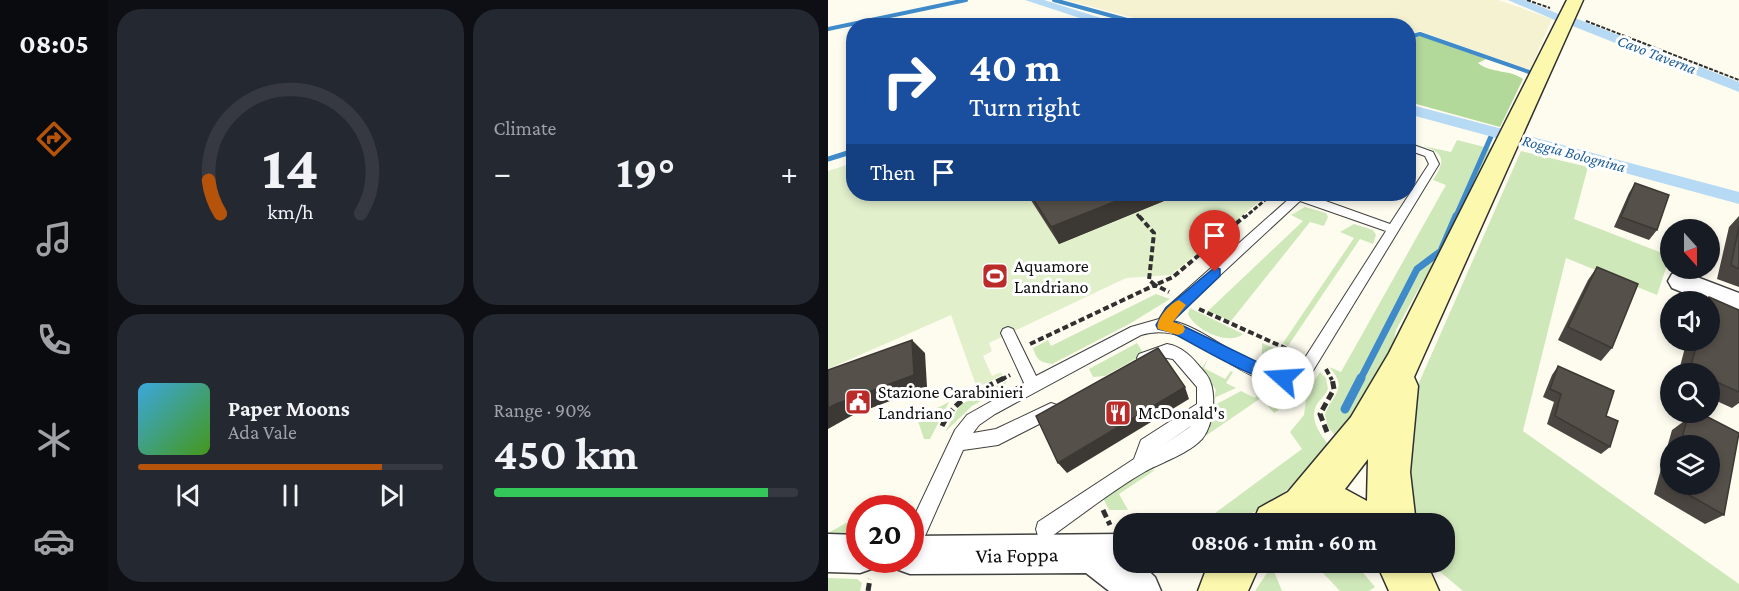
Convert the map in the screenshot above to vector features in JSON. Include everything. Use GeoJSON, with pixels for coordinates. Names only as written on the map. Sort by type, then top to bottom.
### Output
{"type":"FeatureCollection","features":[{"type":"Feature","properties":{"kind":"main road"},"geometry":{"type":"LineString","coordinates":[[1293,513],[1365,430],[1402,364],[1572,7]]}},
{"type":"Feature","properties":{"kind":"main road"},"geometry":{"type":"LineString","coordinates":[[1392,513],[1387,493],[1387,455],[1402,364]]}},
{"type":"Feature","properties":{"kind":"main road"},"geometry":{"type":"LineString","coordinates":[[1322,513],[1344,511],[1347,513]]}},
{"type":"Feature","properties":{"kind":"main road"},"geometry":{"type":"LineString","coordinates":[[1223,591],[1229,573]]}},
{"type":"Feature","properties":{"kind":"street"},"geometry":{"type":"LineString","coordinates":[[1681,281],[1739,304]]}},
{"type":"Feature","properties":{"kind":"street"},"geometry":{"type":"LineString","coordinates":[[828,553],[846,554]]}},
{"type":"Feature","properties":{"kind":"street"},"geometry":{"type":"LineString","coordinates":[[1108,554],[1141,591]]}},
{"type":"Feature","properties":{"kind":"street","name":"Via Foppa"},"geometry":{"type":"LineString","coordinates":[[924,555],[1108,554]]}},
{"type":"Feature","properties":{"kind":"lane"},"geometry":{"type":"LineString","coordinates":[[1416,150],[1429,154],[1434,164],[1416,194]]}},
{"type":"Feature","properties":{"kind":"lane"},"geometry":{"type":"LineString","coordinates":[[1163,325],[1171,312],[1290,201]]}},
{"type":"Feature","properties":{"kind":"lane"},"geometry":{"type":"LineString","coordinates":[[1316,201],[1394,230]]}},
{"type":"Feature","properties":{"kind":"lane"},"geometry":{"type":"LineString","coordinates":[[924,517],[958,443],[981,414],[1136,331],[1163,325],[1174,327],[1270,375],[1291,377],[1306,369],[1412,201]]}},
{"type":"Feature","properties":{"kind":"lane"},"geometry":{"type":"LineString","coordinates":[[1008,333],[1033,385]]}},
{"type":"Feature","properties":{"kind":"lane"},"geometry":{"type":"LineString","coordinates":[[1045,529],[1140,465],[1147,446],[1202,409],[1205,387],[1182,355],[1174,351],[1160,351],[1131,366]]}},
{"type":"Feature","properties":{"kind":"lane"},"geometry":{"type":"LineString","coordinates":[[958,443],[1010,433],[1070,399]]}},
{"type":"Feature","properties":{"kind":"path"},"geometry":{"type":"LineString","coordinates":[[1527,0],[1572,7],[1739,80]]}},
{"type":"Feature","properties":{"kind":"path"},"geometry":{"type":"LineString","coordinates":[[1137,214],[1154,232],[1149,280],[1155,285],[1173,277],[1264,201]]}},
{"type":"Feature","properties":{"kind":"shaded area"},"geometry":{"type":"Polygon","coordinates":[[[1066,0],[1498,0],[1552,19],[1530,70],[1420,31],[1416,32],[1416,18],[1134,18],[1066,0]]]}},
{"type":"Feature","properties":{"kind":"green space"},"geometry":{"type":"Polygon","coordinates":[[[1421,36],[1486,59],[1478,63],[1489,69],[1523,79],[1500,127],[1416,104],[1416,37],[1421,36]]]}},
{"type":"Feature","properties":{"kind":"green space"},"geometry":{"type":"Polygon","coordinates":[[[1457,140],[1497,150],[1449,249],[1423,281],[1396,330],[1388,370],[1341,443],[1328,427],[1325,415],[1339,387],[1329,367],[1341,372],[1446,185],[1433,180],[1441,163],[1440,156],[1423,146],[1451,152],[1457,140]]]}},
{"type":"Feature","properties":{"kind":"green space"},"geometry":{"type":"Polygon","coordinates":[[[1521,151],[1588,167],[1574,219],[1660,252],[1660,279],[1662,279],[1657,295],[1566,258],[1523,431],[1739,584],[1739,591],[1463,591],[1442,573],[1455,573],[1455,513],[1413,513],[1404,431],[1418,385],[1521,151]]]}},
{"type":"Feature","properties":{"kind":"green space","name":"Aquamore Landriano"},"geometry":{"type":"Polygon","coordinates":[[[846,165],[846,201],[1260,201],[1171,275],[1126,278],[989,343],[992,351],[983,356],[992,376],[1001,372],[1002,375],[977,388],[951,315],[828,369],[828,171],[846,165]]]}},
{"type":"Feature","properties":{"kind":"green space"},"geometry":{"type":"Polygon","coordinates":[[[1305,207],[1326,213],[1328,217],[1324,226],[1310,222],[1231,321],[1208,311],[1303,221],[1291,215],[1305,207]]]}},
{"type":"Feature","properties":{"kind":"green space"},"geometry":{"type":"Polygon","coordinates":[[[1354,224],[1373,230],[1376,235],[1373,244],[1360,239],[1288,346],[1283,343],[1354,238],[1340,232],[1354,224]]]}},
{"type":"Feature","properties":{"kind":"green space"},"geometry":{"type":"Polygon","coordinates":[[[1156,294],[1170,299],[1131,323],[1052,364],[1039,360],[1036,355],[1033,348],[1048,340],[1051,346],[1156,294]]]}},
{"type":"Feature","properties":{"kind":"green space"},"geometry":{"type":"Polygon","coordinates":[[[1190,308],[1243,334],[1229,338],[1205,331],[1197,326],[1188,314],[1190,308]]]}},
{"type":"Feature","properties":{"kind":"green space"},"geometry":{"type":"Polygon","coordinates":[[[1137,343],[1144,354],[1105,376],[1093,377],[1089,369],[1137,343]]]}},
{"type":"Feature","properties":{"kind":"green space"},"geometry":{"type":"Polygon","coordinates":[[[1262,343],[1300,360],[1284,365],[1274,363],[1262,353],[1262,343]]]}},
{"type":"Feature","properties":{"kind":"green space"},"geometry":{"type":"Polygon","coordinates":[[[1208,359],[1204,368],[1225,379],[1231,371],[1233,372],[1226,383],[1236,388],[1214,398],[1216,390],[1201,369],[1208,359]]]}},
{"type":"Feature","properties":{"kind":"green space"},"geometry":{"type":"Polygon","coordinates":[[[1320,372],[1326,378],[1328,389],[1316,406],[1314,418],[1317,428],[1330,447],[1292,486],[1262,508],[1251,513],[1215,513],[1302,449],[1290,432],[1304,415],[1307,392],[1320,372]]]}},
{"type":"Feature","properties":{"kind":"green space"},"geometry":{"type":"Polygon","coordinates":[[[1007,381],[1002,389],[972,406],[945,432],[960,405],[1007,381]]]}},
{"type":"Feature","properties":{"kind":"green space"},"geometry":{"type":"Polygon","coordinates":[[[1262,388],[1281,397],[1280,409],[1274,413],[1261,398],[1204,437],[1210,428],[1213,406],[1241,391],[1255,398],[1262,388]]]}},
{"type":"Feature","properties":{"kind":"green space"},"geometry":{"type":"Polygon","coordinates":[[[949,402],[930,439],[924,439],[917,418],[949,402]]]}},
{"type":"Feature","properties":{"kind":"green space"},"geometry":{"type":"Polygon","coordinates":[[[1155,470],[1119,494],[1128,510],[1109,510],[1103,498],[1145,471],[1155,470]]]}},
{"type":"Feature","properties":{"kind":"green space"},"geometry":{"type":"Polygon","coordinates":[[[846,523],[846,537],[828,538],[828,533],[846,523]]]}},
{"type":"Feature","properties":{"kind":"green space"},"geometry":{"type":"Polygon","coordinates":[[[1267,573],[1275,573],[1282,591],[1255,591],[1267,573]]]}},
{"type":"Feature","properties":{"kind":"green space"},"geometry":{"type":"Polygon","coordinates":[[[1323,573],[1363,573],[1375,587],[1369,591],[1340,591],[1323,573]]]}},
{"type":"Feature","properties":{"kind":"green space"},"geometry":{"type":"Polygon","coordinates":[[[828,578],[857,579],[862,583],[860,591],[828,591],[828,578]]]}},
{"type":"Feature","properties":{"kind":"building"},"geometry":{"type":"Polygon","coordinates":[[[1635,183],[1669,195],[1657,230],[1621,217],[1635,183]]]}},
{"type":"Feature","properties":{"kind":"building"},"geometry":{"type":"Polygon","coordinates":[[[1034,201],[1116,201],[1051,227],[1034,201]]]}},
{"type":"Feature","properties":{"kind":"building"},"geometry":{"type":"Polygon","coordinates":[[[1739,226],[1739,269],[1731,265],[1739,226]]]}},
{"type":"Feature","properties":{"kind":"building"},"geometry":{"type":"Polygon","coordinates":[[[1597,267],[1638,284],[1612,348],[1568,327],[1597,267]]]}},
{"type":"Feature","properties":{"kind":"building"},"geometry":{"type":"Polygon","coordinates":[[[1720,302],[1739,310],[1739,392],[1720,383],[1720,363],[1692,363],[1695,351],[1720,351],[1720,302]]]}},
{"type":"Feature","properties":{"kind":"building"},"geometry":{"type":"Polygon","coordinates":[[[912,340],[914,375],[828,408],[828,370],[912,340]]]}},
{"type":"Feature","properties":{"kind":"building","name":"McDonald's"},"geometry":{"type":"Polygon","coordinates":[[[1158,348],[1185,387],[1058,463],[1036,416],[1158,348]]]}},
{"type":"Feature","properties":{"kind":"building"},"geometry":{"type":"Polygon","coordinates":[[[1558,366],[1614,391],[1606,416],[1618,421],[1610,447],[1555,416],[1561,394],[1550,389],[1558,366]]]}},
{"type":"Feature","properties":{"kind":"building"},"geometry":{"type":"Polygon","coordinates":[[[1686,423],[1719,423],[1739,433],[1724,515],[1689,495],[1720,495],[1720,435],[1683,435],[1686,423]]]}},
{"type":"Feature","properties":{"kind":"waterway"},"geometry":{"type":"LineString","coordinates":[[880,18],[966,0]]}},
{"type":"Feature","properties":{"kind":"waterway","name":"Roggia Bolognina"},"geometry":{"type":"LineString","coordinates":[[1031,0],[1093,18]]}},
{"type":"Feature","properties":{"kind":"waterway"},"geometry":{"type":"LineString","coordinates":[[1054,0],[1120,18]]}},
{"type":"Feature","properties":{"kind":"waterway","name":"Cavo Taverna"},"geometry":{"type":"LineString","coordinates":[[1514,0],[1562,18]]}},
{"type":"Feature","properties":{"kind":"waterway","name":"Cavo Taverna"},"geometry":{"type":"LineString","coordinates":[[1575,22],[1739,87]]}},
{"type":"Feature","properties":{"kind":"waterway"},"geometry":{"type":"LineString","coordinates":[[828,29],[846,25]]}},
{"type":"Feature","properties":{"kind":"waterway"},"geometry":{"type":"LineString","coordinates":[[1416,35],[1420,34],[1529,72]]}},
{"type":"Feature","properties":{"kind":"waterway","name":"Roggia Bolognina"},"geometry":{"type":"LineString","coordinates":[[1416,111],[1739,198]]}},
{"type":"Feature","properties":{"kind":"waterway"},"geometry":{"type":"LineString","coordinates":[[1455,218],[1493,132]]}},
{"type":"Feature","properties":{"kind":"waterway"},"geometry":{"type":"LineString","coordinates":[[828,159],[846,153]]}},
{"type":"Feature","properties":{"kind":"waterway"},"geometry":{"type":"LineString","coordinates":[[1360,380],[1417,269],[1441,251],[1456,216]]}},
{"type":"Feature","properties":{"kind":"waterway"},"geometry":{"type":"LineString","coordinates":[[1345,409],[1361,378]]}},
{"type":"Feature","properties":{"kind":"slow traffic"},"geometry":{"type":"LineString","coordinates":[[1178,329],[1163,325],[1171,312],[1179,305]]}},
{"type":"Feature","properties":{"kind":"place","name":"Aquamore Landriano"},"geometry":{"type":"Point","coordinates":[995,276]}},
{"type":"Feature","properties":{"kind":"place","name":"Stazione Carabinieri Landriano"},"geometry":{"type":"Point","coordinates":[858,402]}},
{"type":"Feature","properties":{"kind":"place","name":"McDonald's"},"geometry":{"type":"Point","coordinates":[1118,413]}},
{"type":"Feature","properties":{"kind":"route"},"geometry":{"type":"LineString","coordinates":[[1215,272],[1171,312],[1163,325],[1174,327],[1270,375],[1283,378]]}}]}
